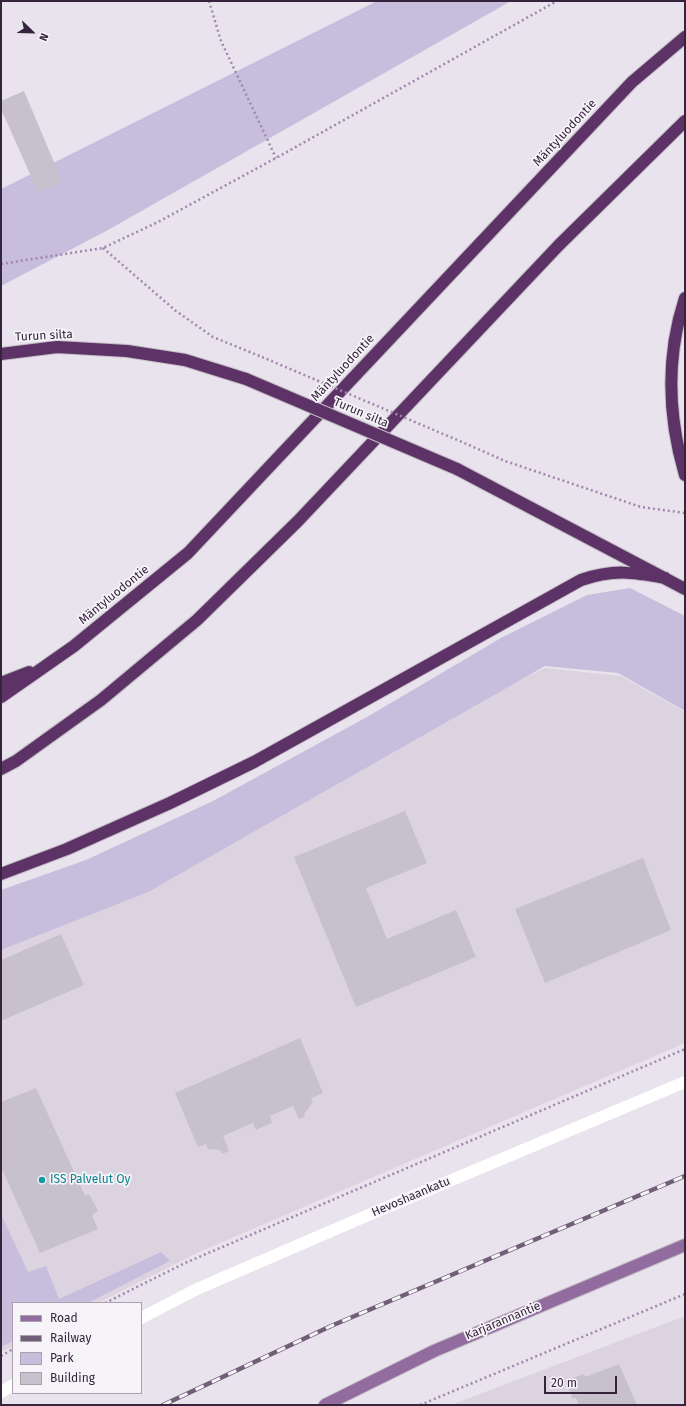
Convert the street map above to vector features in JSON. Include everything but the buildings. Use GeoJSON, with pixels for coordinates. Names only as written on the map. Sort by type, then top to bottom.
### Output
{"type":"FeatureCollection","features":[{"type":"Feature","properties":{"kind":"highway","name":"Mäntyluodontie"},"geometry":{"type":"LineString","coordinates":[[1,697],[51,664],[188,553],[632,82],[685,37]]}},
{"type":"Feature","properties":{"kind":"highway"},"geometry":{"type":"LineString","coordinates":[[1,769],[16,761],[100,700],[197,620],[298,521],[559,245],[685,121]]}},
{"type":"Feature","properties":{"kind":"highway"},"geometry":{"type":"LineString","coordinates":[[685,298],[679,315],[671,368],[672,414],[685,474]]}},
{"type":"Feature","properties":{"kind":"highway","name":"Turun silta"},"geometry":{"type":"LineString","coordinates":[[1,354],[57,347],[127,351],[184,360],[246,379],[457,470],[685,589]]}},
{"type":"Feature","properties":{"kind":"highway"},"geometry":{"type":"LineString","coordinates":[[1,874],[101,834],[170,803],[254,762],[581,580],[601,573],[630,572],[665,578]]}},
{"type":"Feature","properties":{"kind":"highway"},"geometry":{"type":"LineString","coordinates":[[1,683],[51,664]]}},
{"type":"Feature","properties":{"kind":"main road","name":"Karjarannantie"},"geometry":{"type":"LineString","coordinates":[[325,1405],[434,1351],[685,1245]]}},
{"type":"Feature","properties":{"kind":"street","name":"Hevoshaankatu"},"geometry":{"type":"LineString","coordinates":[[142,1317],[197,1289],[685,1082]]}},
{"type":"Feature","properties":{"kind":"street"},"geometry":{"type":"LineString","coordinates":[[1,1392],[12,1386]]}},
{"type":"Feature","properties":{"kind":"path"},"geometry":{"type":"LineString","coordinates":[[209,1],[221,41],[276,158]]}},
{"type":"Feature","properties":{"kind":"path"},"geometry":{"type":"LineString","coordinates":[[1,264],[103,248],[158,222],[557,1]]}},
{"type":"Feature","properties":{"kind":"path"},"geometry":{"type":"LineString","coordinates":[[103,248],[176,311],[213,337],[505,461],[641,506],[685,512]]}},
{"type":"Feature","properties":{"kind":"path"},"geometry":{"type":"LineString","coordinates":[[107,1302],[185,1263],[685,1049]]}},
{"type":"Feature","properties":{"kind":"path"},"geometry":{"type":"LineString","coordinates":[[420,1405],[685,1294]]}},
{"type":"Feature","properties":{"kind":"path"},"geometry":{"type":"LineString","coordinates":[[1,1356],[12,1350]]}},
{"type":"Feature","properties":{"kind":"shaded area"},"geometry":{"type":"Polygon","coordinates":[[[545,668],[621,676],[685,712],[685,1043],[199,1252],[100,1302],[12,1302],[12,1346],[1,1352],[1,928],[545,668]]]}},
{"type":"Feature","properties":{"kind":"shaded area"},"geometry":{"type":"Polygon","coordinates":[[[685,1316],[685,1405],[451,1405],[685,1316]]]}},
{"type":"Feature","properties":{"kind":"green space"},"geometry":{"type":"Polygon","coordinates":[[[377,1],[511,1],[108,230],[1,286],[1,189],[377,1]]]}},
{"type":"Feature","properties":{"kind":"green space"},"geometry":{"type":"Polygon","coordinates":[[[630,588],[685,616],[685,711],[618,673],[545,666],[148,892],[1,950],[1,890],[86,860],[213,801],[367,717],[501,638],[587,595],[630,588]]]}},
{"type":"Feature","properties":{"kind":"green space"},"geometry":{"type":"Polygon","coordinates":[[[1,1214],[28,1272],[46,1266],[59,1299],[161,1252],[170,1261],[90,1302],[12,1302],[12,1342],[1,1347],[1,1214]]]}},
{"type":"Feature","properties":{"kind":"railway"},"geometry":{"type":"LineString","coordinates":[[163,1405],[331,1326],[685,1176]]}},
{"type":"Feature","properties":{"kind":"place","name":"ISS Palvelut Oy"},"geometry":{"type":"Point","coordinates":[42,1180]}}]}
